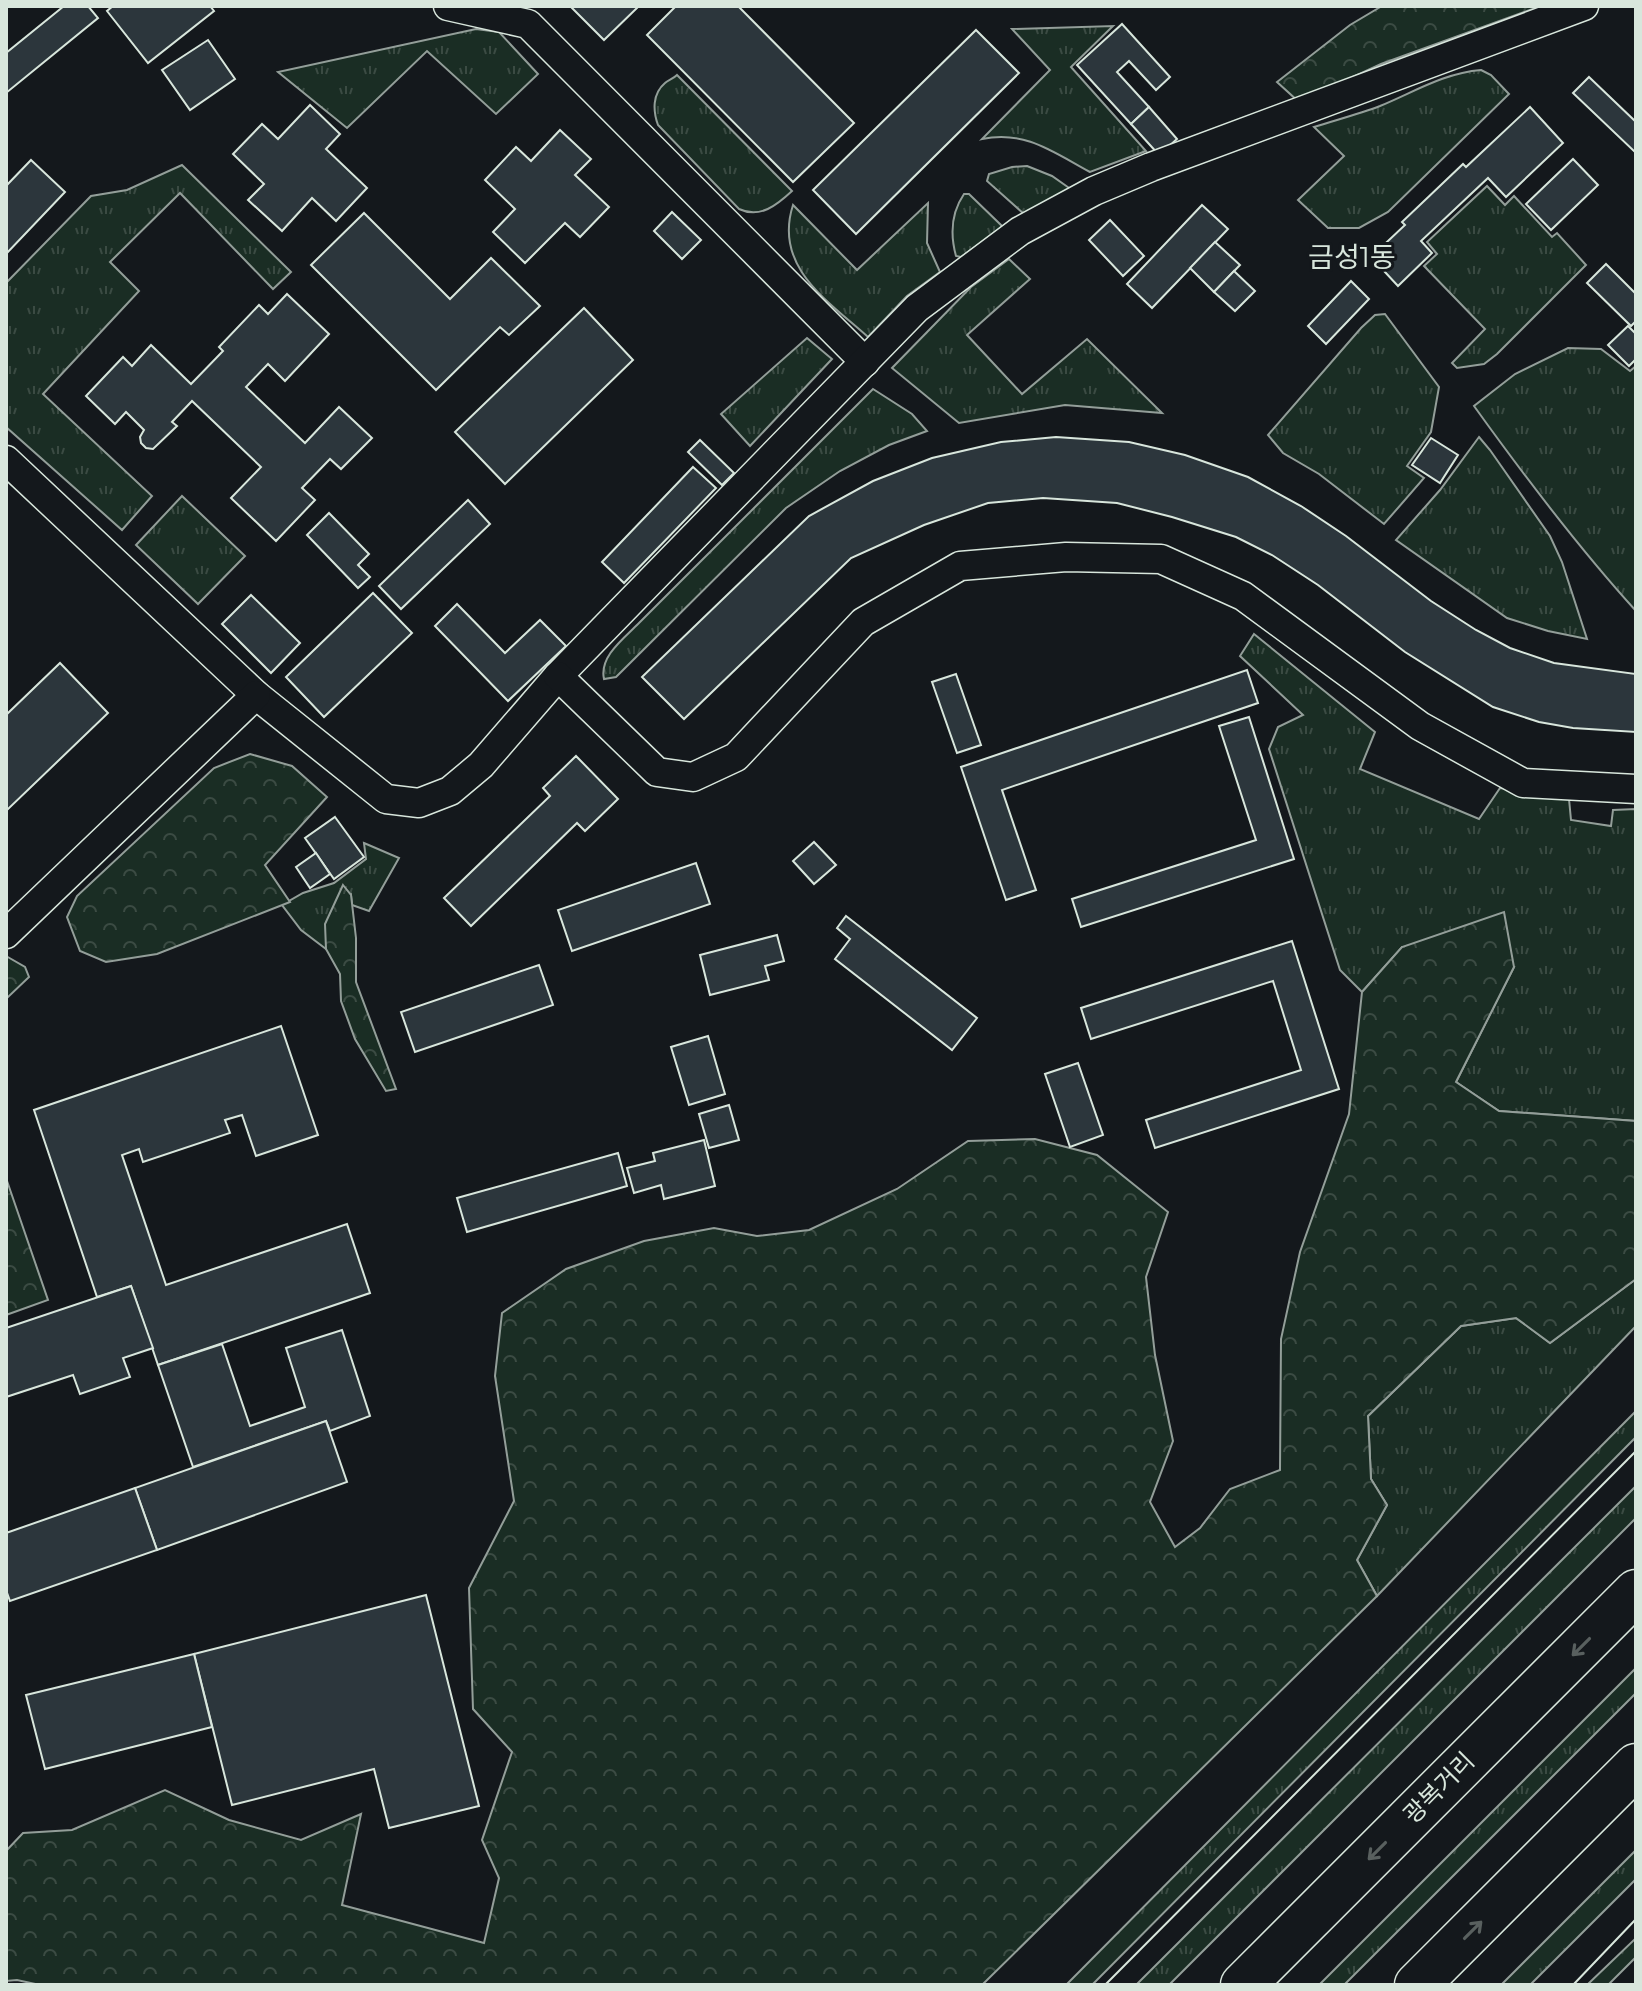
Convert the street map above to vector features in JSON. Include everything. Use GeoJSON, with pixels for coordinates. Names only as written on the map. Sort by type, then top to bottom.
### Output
{"type":"FeatureCollection","features":[{"type":"Feature","properties":{"kind":"highway","name":"광복거리"},"geometry":{"type":"LineString","coordinates":[[1243,1985],[1636,1592]]}},
{"type":"Feature","properties":{"kind":"highway"},"geometry":{"type":"LineString","coordinates":[[1417,1985],[1636,1766]]}},
{"type":"Feature","properties":{"kind":"street"},"geometry":{"type":"LineString","coordinates":[[448,6],[528,24],[865,362]]}},
{"type":"Feature","properties":{"kind":"street"},"geometry":{"type":"LineString","coordinates":[[6,460],[256,695],[386,799],[419,803],[450,791],[481,765],[558,676],[917,308],[1020,231],[1094,191],[1151,167],[1584,6]]}},
{"type":"Feature","properties":{"kind":"street"},"geometry":{"type":"LineString","coordinates":[[558,676],[657,772],[693,777],[736,757],[863,622],[960,566],[1066,557],[1161,559],[1243,596],[1420,726],[1523,783],[1636,789]]}},
{"type":"Feature","properties":{"kind":"street"},"geometry":{"type":"LineString","coordinates":[[6,934],[256,695]]}},
{"type":"Feature","properties":{"kind":"green space"},"geometry":{"type":"Polygon","coordinates":[[[1382,6],[1541,6],[1381,64],[1299,102],[1277,82],[1350,25],[1382,6]]]}},
{"type":"Feature","properties":{"kind":"green space"},"geometry":{"type":"Polygon","coordinates":[[[1113,26],[1071,67],[1146,151],[1090,172],[1051,150],[1025,140],[982,139],[1050,70],[1012,29],[1113,26]]]}},
{"type":"Feature","properties":{"kind":"green space"},"geometry":{"type":"Polygon","coordinates":[[[476,29],[499,32],[538,74],[496,114],[427,51],[347,128],[278,72],[476,29]]]}},
{"type":"Feature","properties":{"kind":"green space"},"geometry":{"type":"Polygon","coordinates":[[[1481,70],[1491,75],[1509,94],[1388,212],[1359,228],[1328,228],[1298,200],[1344,156],[1314,127],[1380,106],[1442,79],[1481,70]]]}},
{"type":"Feature","properties":{"kind":"green space"},"geometry":{"type":"Polygon","coordinates":[[[677,75],[792,191],[761,211],[739,209],[658,125],[656,97],[661,87],[677,75]]]}},
{"type":"Feature","properties":{"kind":"green space"},"geometry":{"type":"Polygon","coordinates":[[[182,165],[291,272],[273,289],[180,193],[110,262],[139,291],[43,394],[152,496],[122,530],[6,427],[6,283],[91,196],[127,190],[182,165]]]}},
{"type":"Feature","properties":{"kind":"green space"},"geometry":{"type":"Polygon","coordinates":[[[1027,166],[1052,176],[1072,190],[1024,214],[987,181],[989,174],[1027,166]]]}},
{"type":"Feature","properties":{"kind":"green space"},"geometry":{"type":"Polygon","coordinates":[[[1487,186],[1505,205],[1514,196],[1552,237],[1557,233],[1586,265],[1497,354],[1484,364],[1457,368],[1452,363],[1485,329],[1424,266],[1437,254],[1427,242],[1487,186]]]}},
{"type":"Feature","properties":{"kind":"green space"},"geometry":{"type":"Polygon","coordinates":[[[964,194],[969,194],[1003,227],[961,257],[956,256],[952,232],[956,209],[964,194]]]}},
{"type":"Feature","properties":{"kind":"green space"},"geometry":{"type":"Polygon","coordinates":[[[928,203],[927,243],[940,272],[907,296],[868,337],[821,296],[797,265],[789,227],[793,205],[857,270],[928,203]]]}},
{"type":"Feature","properties":{"kind":"green space"},"geometry":{"type":"Polygon","coordinates":[[[1009,259],[1030,279],[967,335],[1022,394],[1087,339],[1162,413],[1065,405],[959,423],[892,368],[971,287],[1009,259]]]}},
{"type":"Feature","properties":{"kind":"green space"},"geometry":{"type":"Polygon","coordinates":[[[1385,314],[1439,387],[1431,432],[1407,466],[1424,478],[1384,524],[1319,474],[1283,453],[1268,435],[1361,328],[1375,315],[1385,314]]]}},
{"type":"Feature","properties":{"kind":"green space"},"geometry":{"type":"Polygon","coordinates":[[[807,338],[832,359],[750,446],[721,414],[807,338]]]}},
{"type":"Feature","properties":{"kind":"green space"},"geometry":{"type":"Polygon","coordinates":[[[1568,348],[1601,349],[1630,371],[1636,366],[1636,611],[1552,511],[1474,406],[1515,374],[1568,348]]]}},
{"type":"Feature","properties":{"kind":"green space"},"geometry":{"type":"Polygon","coordinates":[[[873,389],[912,414],[927,431],[889,445],[840,471],[786,508],[616,677],[604,679],[605,663],[619,642],[873,389]]]}},
{"type":"Feature","properties":{"kind":"green space"},"geometry":{"type":"Polygon","coordinates":[[[1479,437],[1550,536],[1562,562],[1587,639],[1507,618],[1396,540],[1440,490],[1479,437]]]}},
{"type":"Feature","properties":{"kind":"green space"},"geometry":{"type":"Polygon","coordinates":[[[182,496],[245,556],[198,604],[136,545],[182,496]]]}},
{"type":"Feature","properties":{"kind":"green space"},"geometry":{"type":"Polygon","coordinates":[[[1254,634],[1375,732],[1360,769],[1479,819],[1500,788],[1569,799],[1571,820],[1611,826],[1613,810],[1636,809],[1636,1121],[1499,1111],[1456,1082],[1514,967],[1402,947],[1362,992],[1340,970],[1269,749],[1278,727],[1303,715],[1240,656],[1254,634]]]}},
{"type":"Feature","properties":{"kind":"green space"},"geometry":{"type":"Polygon","coordinates":[[[250,754],[292,766],[327,797],[265,865],[290,902],[157,954],[106,962],[80,951],[67,917],[77,896],[214,768],[250,754]]]}},
{"type":"Feature","properties":{"kind":"green space"},"geometry":{"type":"Polygon","coordinates":[[[364,843],[399,858],[369,911],[352,905],[351,895],[326,924],[326,949],[301,930],[282,905],[303,893],[334,883],[366,859],[364,843]]]}},
{"type":"Feature","properties":{"kind":"green space"},"geometry":{"type":"Polygon","coordinates":[[[343,885],[351,895],[356,938],[356,982],[396,1089],[386,1091],[355,1039],[341,1001],[340,974],[326,949],[325,924],[343,885]]]}},
{"type":"Feature","properties":{"kind":"green space"},"geometry":{"type":"Polygon","coordinates":[[[1504,912],[1514,967],[1456,1082],[1499,1111],[1636,1121],[1636,1279],[1550,1343],[1516,1318],[1461,1326],[1368,1416],[1371,1479],[1387,1505],[1357,1560],[1377,1596],[982,1985],[40,1985],[6,1981],[6,1851],[23,1833],[72,1830],[165,1790],[229,1820],[301,1840],[361,1814],[342,1905],[484,1943],[499,1878],[482,1840],[512,1752],[473,1709],[469,1588],[514,1501],[495,1376],[502,1313],[566,1269],[644,1241],[714,1228],[757,1236],[809,1230],[897,1189],[968,1141],[1035,1139],[1097,1155],[1168,1212],[1146,1277],[1155,1355],[1173,1441],[1150,1502],[1175,1547],[1200,1528],[1230,1489],[1280,1470],[1281,1339],[1300,1252],[1349,1114],[1362,992],[1402,947],[1504,912]]]}},
{"type":"Feature","properties":{"kind":"green space"},"geometry":{"type":"Polygon","coordinates":[[[6,956],[25,967],[29,977],[6,999],[6,956]]]}},
{"type":"Feature","properties":{"kind":"green space"},"geometry":{"type":"Polygon","coordinates":[[[6,1178],[48,1300],[6,1315],[6,1178]]]}},
{"type":"Feature","properties":{"kind":"green space"},"geometry":{"type":"Polygon","coordinates":[[[1636,1279],[1636,1326],[1377,1596],[1357,1560],[1387,1505],[1371,1479],[1368,1416],[1461,1326],[1516,1318],[1550,1343],[1636,1279]]]}},
{"type":"Feature","properties":{"kind":"green space"},"geometry":{"type":"Polygon","coordinates":[[[1636,1411],[1636,1437],[1092,1985],[1066,1985],[1636,1411]]]}},
{"type":"Feature","properties":{"kind":"green space"},"geometry":{"type":"Polygon","coordinates":[[[1636,1486],[1636,1518],[1169,1985],[1136,1985],[1636,1486]]]}},
{"type":"Feature","properties":{"kind":"green space"},"geometry":{"type":"Polygon","coordinates":[[[1636,1668],[1636,1693],[1344,1985],[1319,1985],[1636,1668]]]}},
{"type":"Feature","properties":{"kind":"green space"},"geometry":{"type":"Polygon","coordinates":[[[1636,1850],[1636,1879],[1530,1985],[1501,1985],[1636,1850]]]}},
{"type":"Feature","properties":{"kind":"green space"},"geometry":{"type":"Polygon","coordinates":[[[1636,1938],[1636,1957],[1608,1985],[1587,1985],[1636,1938]]]}},
{"type":"Feature","properties":{"kind":"building"},"geometry":{"type":"Polygon","coordinates":[[[64,6],[88,6],[98,18],[6,93],[6,53],[64,6]]]}},
{"type":"Feature","properties":{"kind":"building"},"geometry":{"type":"Polygon","coordinates":[[[113,6],[210,6],[214,11],[148,63],[107,11],[113,6]]]}},
{"type":"Feature","properties":{"kind":"building"},"geometry":{"type":"Polygon","coordinates":[[[570,6],[639,6],[604,40],[570,6]]]}},
{"type":"Feature","properties":{"kind":"building"},"geometry":{"type":"Polygon","coordinates":[[[676,6],[738,6],[854,123],[793,182],[647,35],[676,6]]]}},
{"type":"Feature","properties":{"kind":"building"},"geometry":{"type":"Polygon","coordinates":[[[1122,24],[1170,77],[1156,90],[1129,61],[1117,72],[1149,107],[1131,124],[1077,65],[1122,24]]]}},
{"type":"Feature","properties":{"kind":"building"},"geometry":{"type":"Polygon","coordinates":[[[976,30],[1019,73],[856,234],[813,190],[976,30]]]}},
{"type":"Feature","properties":{"kind":"building"},"geometry":{"type":"Polygon","coordinates":[[[208,40],[235,79],[190,110],[162,70],[208,40]]]}},
{"type":"Feature","properties":{"kind":"building"},"geometry":{"type":"Polygon","coordinates":[[[1589,77],[1636,122],[1636,153],[1573,93],[1589,77]]]}},
{"type":"Feature","properties":{"kind":"building"},"geometry":{"type":"Polygon","coordinates":[[[310,105],[340,134],[326,149],[367,188],[336,221],[312,198],[282,231],[248,200],[264,184],[233,154],[262,124],[278,139],[310,105]]]}},
{"type":"Feature","properties":{"kind":"building"},"geometry":{"type":"Polygon","coordinates":[[[1149,107],[1177,139],[1159,155],[1131,124],[1149,107]]]}},
{"type":"Feature","properties":{"kind":"building"},"geometry":{"type":"Polygon","coordinates":[[[1530,107],[1563,143],[1506,197],[1488,178],[1421,241],[1432,253],[1398,286],[1371,257],[1405,225],[1402,222],[1463,164],[1466,167],[1530,107]]]}},
{"type":"Feature","properties":{"kind":"building"},"geometry":{"type":"Polygon","coordinates":[[[560,130],[591,159],[575,175],[609,207],[580,237],[565,223],[525,263],[493,232],[515,209],[485,180],[516,147],[531,161],[560,130]]]}},
{"type":"Feature","properties":{"kind":"building"},"geometry":{"type":"Polygon","coordinates":[[[1573,159],[1598,185],[1551,230],[1526,204],[1573,159]]]}},
{"type":"Feature","properties":{"kind":"building"},"geometry":{"type":"Polygon","coordinates":[[[31,160],[65,192],[6,254],[6,186],[31,160]]]}},
{"type":"Feature","properties":{"kind":"building"},"geometry":{"type":"Polygon","coordinates":[[[1202,205],[1228,229],[1152,308],[1127,284],[1202,205]]]}},
{"type":"Feature","properties":{"kind":"building"},"geometry":{"type":"Polygon","coordinates":[[[672,212],[701,240],[682,259],[654,231],[672,212]]]}},
{"type":"Feature","properties":{"kind":"building"},"geometry":{"type":"Polygon","coordinates":[[[364,213],[450,299],[491,258],[540,306],[509,335],[500,327],[436,390],[311,265],[364,213]]]}},
{"type":"Feature","properties":{"kind":"building"},"geometry":{"type":"Polygon","coordinates":[[[1110,220],[1144,256],[1123,276],[1089,240],[1110,220]]]}},
{"type":"Feature","properties":{"kind":"building"},"geometry":{"type":"Polygon","coordinates":[[[1215,242],[1240,265],[1214,292],[1190,268],[1215,242]]]}},
{"type":"Feature","properties":{"kind":"building"},"geometry":{"type":"Polygon","coordinates":[[[1606,264],[1636,294],[1636,321],[1631,326],[1587,283],[1606,264]]]}},
{"type":"Feature","properties":{"kind":"building"},"geometry":{"type":"Polygon","coordinates":[[[1234,271],[1255,291],[1235,311],[1214,292],[1234,271]]]}},
{"type":"Feature","properties":{"kind":"building"},"geometry":{"type":"Polygon","coordinates":[[[1351,281],[1369,299],[1326,344],[1308,326],[1351,281]]]}},
{"type":"Feature","properties":{"kind":"building"},"geometry":{"type":"Polygon","coordinates":[[[287,294],[329,334],[285,381],[268,364],[246,387],[305,443],[339,407],[372,438],[341,469],[330,459],[302,488],[315,500],[276,541],[231,498],[261,467],[192,401],[172,422],[177,426],[153,449],[141,443],[144,430],[126,412],[115,424],[86,396],[123,357],[132,366],[151,345],[191,384],[223,351],[219,347],[259,305],[268,314],[287,294]]]}},
{"type":"Feature","properties":{"kind":"building"},"geometry":{"type":"Polygon","coordinates":[[[584,308],[633,360],[505,484],[455,432],[584,308]]]}},
{"type":"Feature","properties":{"kind":"building"},"geometry":{"type":"Polygon","coordinates":[[[1628,326],[1636,334],[1636,359],[1629,366],[1608,345],[1628,326]]]}},
{"type":"Feature","properties":{"kind":"building"},"geometry":{"type":"Polygon","coordinates":[[[1056,437],[1129,442],[1185,455],[1248,477],[1301,506],[1431,601],[1510,648],[1554,663],[1636,674],[1636,732],[1573,728],[1539,722],[1493,707],[1405,652],[1318,585],[1272,555],[1236,537],[1117,503],[1043,498],[988,503],[924,525],[851,558],[684,719],[642,677],[809,516],[873,481],[932,458],[1001,442],[1056,437]]]}},
{"type":"Feature","properties":{"kind":"building"},"geometry":{"type":"Polygon","coordinates":[[[1431,438],[1458,455],[1440,483],[1412,465],[1431,438]]]}},
{"type":"Feature","properties":{"kind":"building"},"geometry":{"type":"Polygon","coordinates":[[[700,440],[734,473],[722,485],[688,452],[700,440]]]}},
{"type":"Feature","properties":{"kind":"building"},"geometry":{"type":"Polygon","coordinates":[[[693,467],[716,488],[624,583],[602,562],[693,467]]]}},
{"type":"Feature","properties":{"kind":"building"},"geometry":{"type":"Polygon","coordinates":[[[468,500],[490,524],[401,609],[379,586],[468,500]]]}},
{"type":"Feature","properties":{"kind":"building"},"geometry":{"type":"Polygon","coordinates":[[[329,513],[369,554],[358,565],[370,577],[358,588],[307,535],[329,513]]]}},
{"type":"Feature","properties":{"kind":"building"},"geometry":{"type":"Polygon","coordinates":[[[373,593],[412,633],[324,717],[286,677],[373,593]]]}},
{"type":"Feature","properties":{"kind":"building"},"geometry":{"type":"Polygon","coordinates":[[[251,595],[300,643],[271,673],[222,624],[251,595]]]}},
{"type":"Feature","properties":{"kind":"building"},"geometry":{"type":"Polygon","coordinates":[[[457,604],[505,653],[540,620],[566,646],[508,701],[435,626],[457,604]]]}},
{"type":"Feature","properties":{"kind":"building"},"geometry":{"type":"Polygon","coordinates":[[[60,663],[108,713],[6,811],[6,715],[60,663]]]}},
{"type":"Feature","properties":{"kind":"building"},"geometry":{"type":"Polygon","coordinates":[[[1247,670],[1258,703],[1002,790],[1036,890],[1006,900],[961,767],[1247,670]]]}},
{"type":"Feature","properties":{"kind":"building"},"geometry":{"type":"Polygon","coordinates":[[[956,674],[981,745],[957,753],[932,682],[956,674]]]}},
{"type":"Feature","properties":{"kind":"building"},"geometry":{"type":"Polygon","coordinates":[[[1249,717],[1294,859],[1081,927],[1072,899],[1256,840],[1219,726],[1249,717]]]}},
{"type":"Feature","properties":{"kind":"building"},"geometry":{"type":"Polygon","coordinates":[[[576,756],[618,799],[585,831],[577,823],[471,926],[444,898],[550,796],[543,788],[576,756]]]}},
{"type":"Feature","properties":{"kind":"building"},"geometry":{"type":"Polygon","coordinates":[[[335,817],[364,857],[334,879],[305,838],[335,817]]]}},
{"type":"Feature","properties":{"kind":"building"},"geometry":{"type":"Polygon","coordinates":[[[814,842],[836,865],[814,884],[793,861],[814,842]]]}},
{"type":"Feature","properties":{"kind":"building"},"geometry":{"type":"Polygon","coordinates":[[[316,853],[330,874],[310,888],[296,867],[316,853]]]}},
{"type":"Feature","properties":{"kind":"building"},"geometry":{"type":"Polygon","coordinates":[[[696,863],[710,904],[572,951],[558,910],[696,863]]]}},
{"type":"Feature","properties":{"kind":"building"},"geometry":{"type":"Polygon","coordinates":[[[846,916],[977,1018],[952,1050],[835,959],[850,939],[837,928],[846,916]]]}},
{"type":"Feature","properties":{"kind":"building"},"geometry":{"type":"Polygon","coordinates":[[[777,935],[784,961],[765,966],[769,980],[710,995],[700,955],[777,935]]]}},
{"type":"Feature","properties":{"kind":"building"},"geometry":{"type":"Polygon","coordinates":[[[1292,941],[1339,1089],[1155,1148],[1146,1120],[1301,1070],[1273,981],[1091,1039],[1081,1008],[1292,941]]]}},
{"type":"Feature","properties":{"kind":"building"},"geometry":{"type":"Polygon","coordinates":[[[539,965],[553,1005],[415,1052],[401,1012],[539,965]]]}},
{"type":"Feature","properties":{"kind":"building"},"geometry":{"type":"Polygon","coordinates":[[[281,1026],[318,1135],[256,1156],[242,1115],[225,1120],[230,1133],[143,1162],[139,1149],[122,1155],[166,1285],[347,1224],[370,1293],[158,1365],[131,1286],[97,1297],[34,1110],[281,1026]]]}},
{"type":"Feature","properties":{"kind":"building"},"geometry":{"type":"Polygon","coordinates":[[[708,1036],[725,1094],[689,1105],[671,1047],[708,1036]]]}},
{"type":"Feature","properties":{"kind":"building"},"geometry":{"type":"Polygon","coordinates":[[[1078,1063],[1103,1135],[1070,1147],[1045,1074],[1078,1063]]]}},
{"type":"Feature","properties":{"kind":"building"},"geometry":{"type":"Polygon","coordinates":[[[729,1105],[739,1140],[709,1148],[699,1114],[729,1105]]]}},
{"type":"Feature","properties":{"kind":"building"},"geometry":{"type":"Polygon","coordinates":[[[704,1140],[715,1186],[664,1199],[661,1185],[634,1193],[627,1168],[655,1161],[653,1153],[704,1140]]]}},
{"type":"Feature","properties":{"kind":"building"},"geometry":{"type":"Polygon","coordinates":[[[618,1153],[627,1186],[467,1232],[457,1198],[618,1153]]]}},
{"type":"Feature","properties":{"kind":"building"},"geometry":{"type":"Polygon","coordinates":[[[131,1286],[153,1348],[123,1358],[130,1377],[80,1394],[73,1375],[6,1397],[6,1328],[131,1286]]]}},
{"type":"Feature","properties":{"kind":"building"},"geometry":{"type":"Polygon","coordinates":[[[342,1330],[370,1416],[330,1431],[326,1421],[193,1467],[158,1365],[222,1344],[250,1426],[305,1407],[286,1348],[342,1330]]]}},
{"type":"Feature","properties":{"kind":"building"},"geometry":{"type":"Polygon","coordinates":[[[326,1421],[347,1482],[157,1550],[135,1488],[326,1421]]]}},
{"type":"Feature","properties":{"kind":"building"},"geometry":{"type":"Polygon","coordinates":[[[135,1488],[157,1550],[10,1601],[6,1590],[6,1533],[135,1488]]]}},
{"type":"Feature","properties":{"kind":"building"},"geometry":{"type":"Polygon","coordinates":[[[426,1595],[479,1806],[389,1828],[374,1769],[232,1805],[194,1654],[426,1595]]]}},
{"type":"Feature","properties":{"kind":"building"},"geometry":{"type":"Polygon","coordinates":[[[194,1654],[212,1727],[45,1769],[26,1695],[194,1654]]]}},
{"type":"Feature","properties":{"kind":"tram line"},"geometry":{"type":"LineString","coordinates":[[1105,1985],[1636,1451]]}},
{"type":"Feature","properties":{"kind":"tram line"},"geometry":{"type":"LineString","coordinates":[[1573,1985],[1636,1919]]}},
{"type":"Feature","properties":{"kind":"district","name":"금성1동"},"geometry":{"type":"Point","coordinates":[1352,257]}}]}
